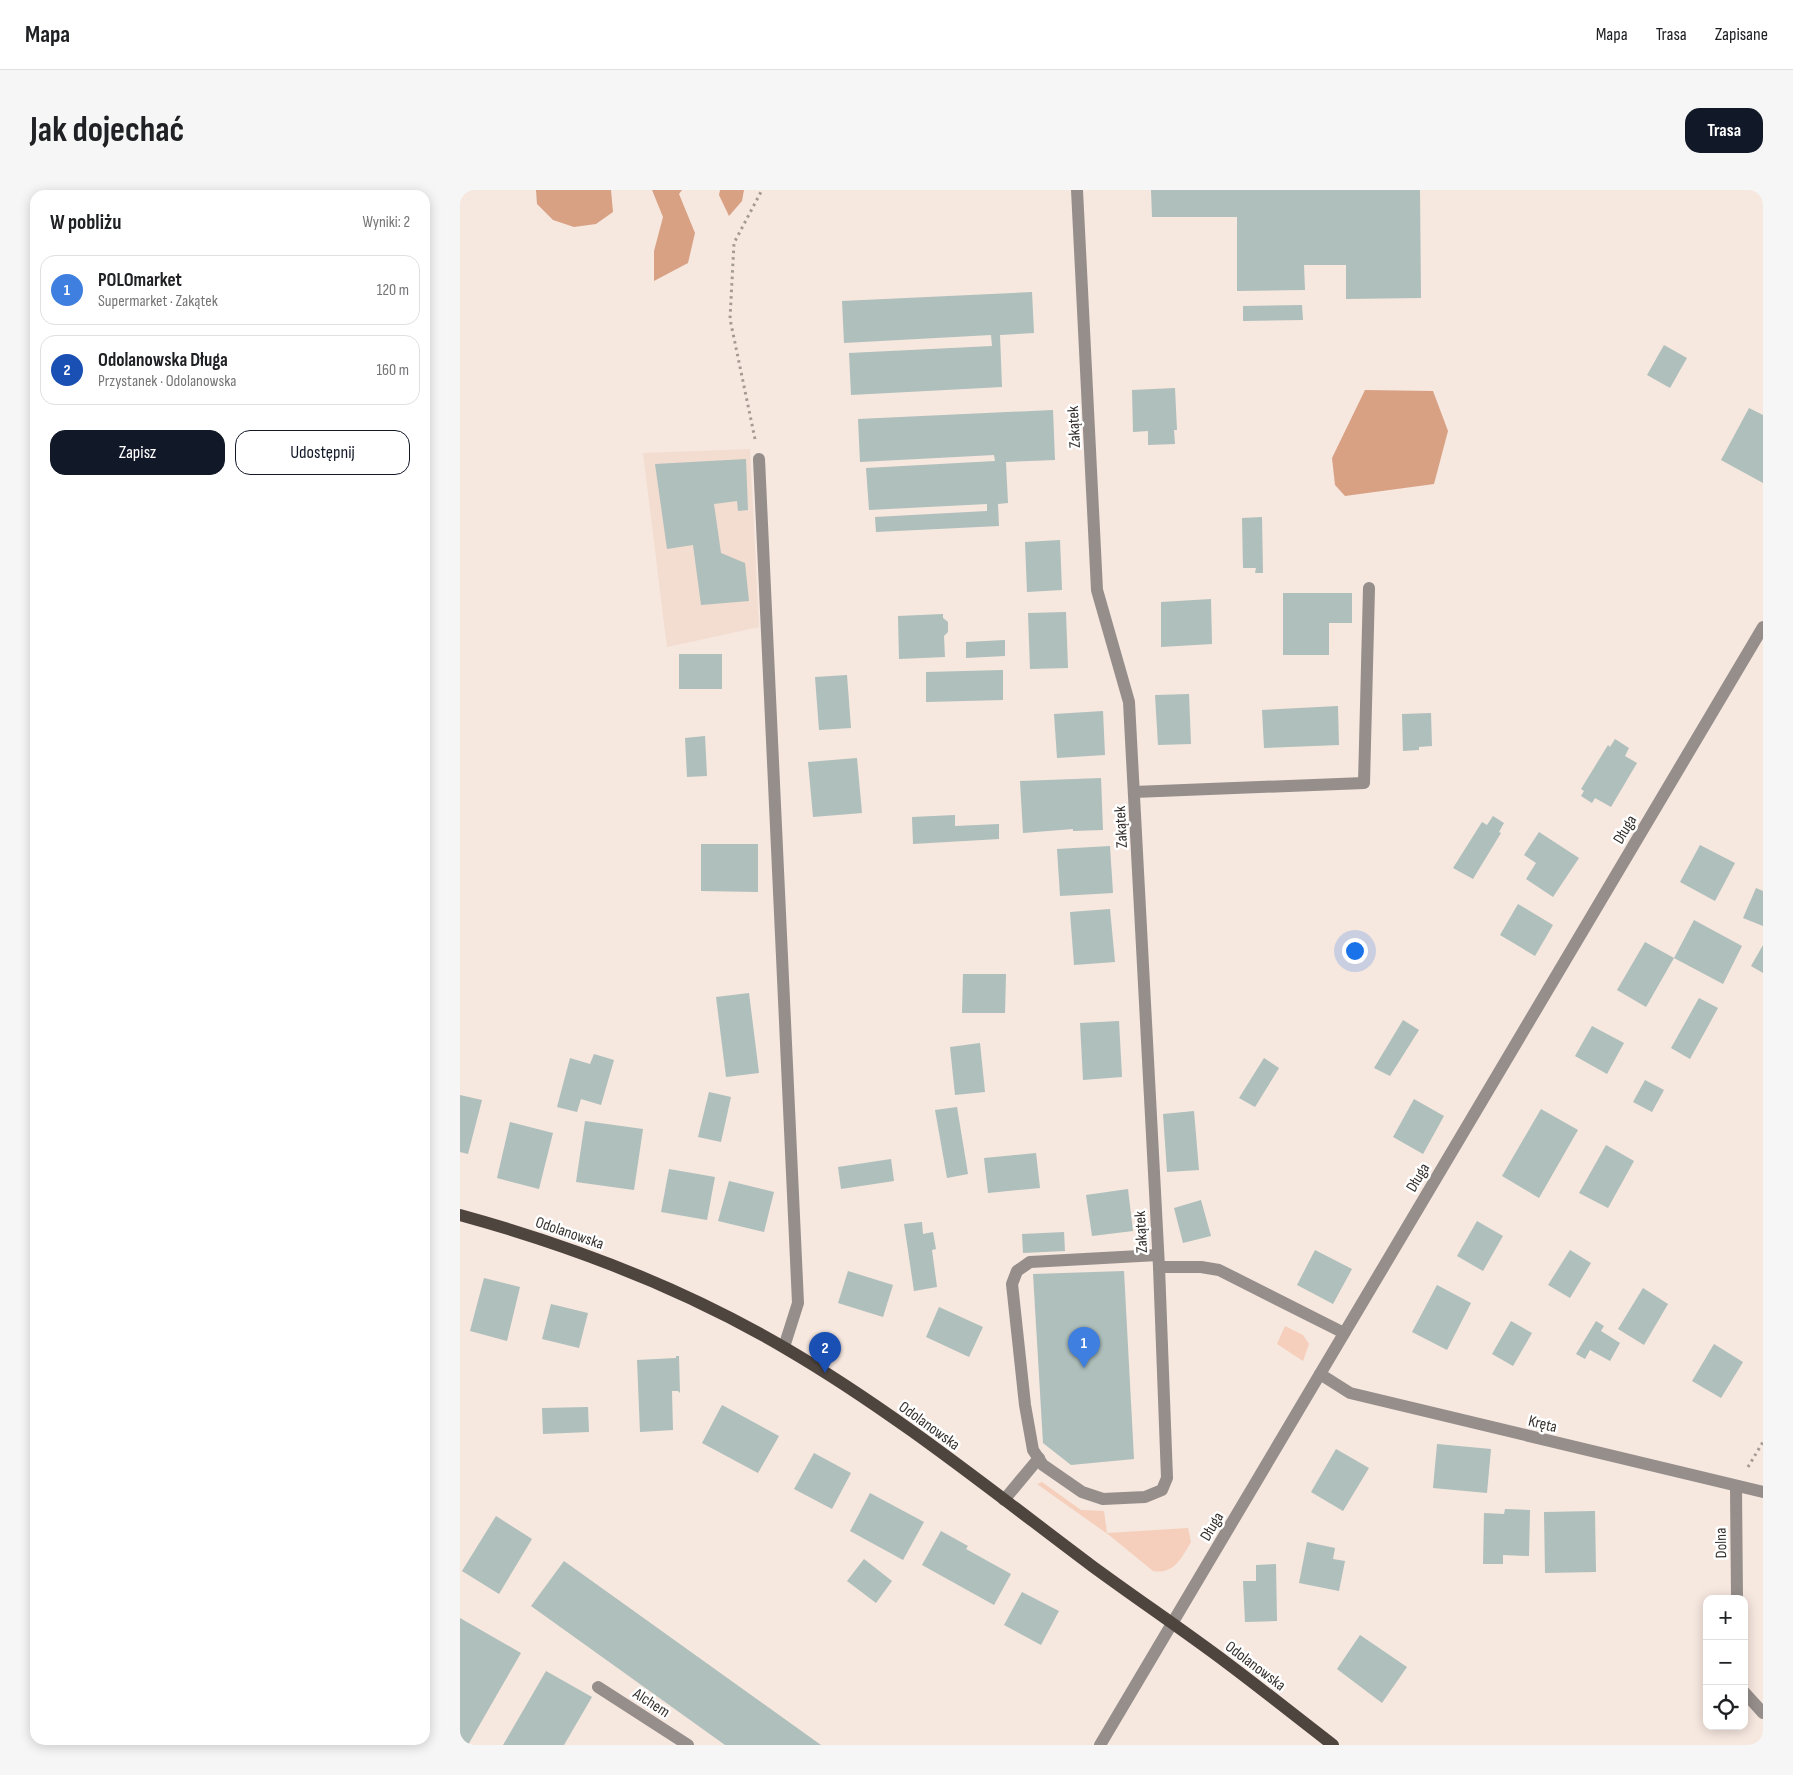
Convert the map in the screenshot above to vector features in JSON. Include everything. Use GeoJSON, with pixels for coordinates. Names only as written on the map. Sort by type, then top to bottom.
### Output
{"type":"FeatureCollection","features":[{"type":"Feature","properties":{"kind":"main road","name":"Odolanowska"},"geometry":{"type":"LineString","coordinates":[[460,1215],[548,1240],[605,1261],[714,1310],[784,1347],[846,1386],[917,1435],[1334,1745]]}},
{"type":"Feature","properties":{"kind":"street","name":"Zakątek"},"geometry":{"type":"LineString","coordinates":[[1077,190],[1097,590],[1129,702],[1158,1261],[1219,1270],[1344,1333]]}},
{"type":"Feature","properties":{"kind":"street"},"geometry":{"type":"LineString","coordinates":[[759,459],[798,1303],[784,1347]]}},
{"type":"Feature","properties":{"kind":"street"},"geometry":{"type":"LineString","coordinates":[[1134,792],[1364,783],[1369,588]]}},
{"type":"Feature","properties":{"kind":"street","name":"Długa"},"geometry":{"type":"LineString","coordinates":[[1100,1745],[1763,627]]}},
{"type":"Feature","properties":{"kind":"street"},"geometry":{"type":"LineString","coordinates":[[1158,1261],[1168,1470],[1162,1490],[1145,1496],[1104,1499],[1082,1492],[1043,1464],[1039,1458],[1033,1450],[1016,1333],[1012,1284],[1017,1271],[1030,1262],[1158,1261]]}},
{"type":"Feature","properties":{"kind":"street","name":"Kręta"},"geometry":{"type":"LineString","coordinates":[[1320,1374],[1350,1393],[1763,1492]]}},
{"type":"Feature","properties":{"kind":"street"},"geometry":{"type":"LineString","coordinates":[[1004,1500],[1039,1458]]}},
{"type":"Feature","properties":{"kind":"street","name":"Dolna"},"geometry":{"type":"LineString","coordinates":[[1736,1487],[1737,1595]]}},
{"type":"Feature","properties":{"kind":"street","name":"Alchem"},"geometry":{"type":"LineString","coordinates":[[598,1687],[688,1745]]}},
{"type":"Feature","properties":{"kind":"street"},"geometry":{"type":"LineString","coordinates":[[1748,1696],[1763,1713]]}},
{"type":"Feature","properties":{"kind":"path"},"geometry":{"type":"LineString","coordinates":[[759,459],[730,320],[734,243],[762,190]]}},
{"type":"Feature","properties":{"kind":"path"},"geometry":{"type":"LineString","coordinates":[[1736,1487],[1763,1442]]}},
{"type":"Feature","properties":{"kind":"shaded area"},"geometry":{"type":"Polygon","coordinates":[[[536,190],[611,190],[613,212],[596,224],[574,227],[553,220],[537,204],[536,190]]]}},
{"type":"Feature","properties":{"kind":"shaded area"},"geometry":{"type":"Polygon","coordinates":[[[652,190],[682,190],[679,194],[695,233],[688,263],[654,281],[654,251],[663,217],[652,190]]]}},
{"type":"Feature","properties":{"kind":"shaded area"},"geometry":{"type":"Polygon","coordinates":[[[720,190],[744,190],[742,201],[729,216],[719,195],[720,190]]]}},
{"type":"Feature","properties":{"kind":"shaded area"},"geometry":{"type":"Polygon","coordinates":[[[1365,390],[1433,391],[1448,431],[1434,484],[1345,496],[1335,485],[1332,458],[1365,390]]]}},
{"type":"Feature","properties":{"kind":"shaded area"},"geometry":{"type":"Polygon","coordinates":[[[750,449],[759,627],[667,647],[643,453],[750,449]]]}},
{"type":"Feature","properties":{"kind":"shaded area"},"geometry":{"type":"Polygon","coordinates":[[[1285,1326],[1303,1335],[1309,1344],[1303,1361],[1277,1344],[1285,1326]]]}},
{"type":"Feature","properties":{"kind":"shaded area"},"geometry":{"type":"Polygon","coordinates":[[[1042,1482],[1081,1510],[1104,1511],[1107,1533],[1188,1528],[1191,1542],[1181,1559],[1172,1568],[1160,1572],[1153,1571],[1109,1535],[1037,1484],[1042,1482]]]}},
{"type":"Feature","properties":{"kind":"building"},"geometry":{"type":"Polygon","coordinates":[[[1151,190],[1420,190],[1421,298],[1346,299],[1346,265],[1304,265],[1305,290],[1237,291],[1237,217],[1152,217],[1151,190]]]}},
{"type":"Feature","properties":{"kind":"building"},"geometry":{"type":"Polygon","coordinates":[[[1032,292],[1034,333],[1000,335],[1002,387],[851,395],[849,353],[992,346],[991,335],[844,343],[842,301],[1032,292]]]}},
{"type":"Feature","properties":{"kind":"building"},"geometry":{"type":"Polygon","coordinates":[[[1302,305],[1303,320],[1243,321],[1243,306],[1302,305]]]}},
{"type":"Feature","properties":{"kind":"building"},"geometry":{"type":"Polygon","coordinates":[[[1664,345],[1687,358],[1670,388],[1647,375],[1664,345]]]}},
{"type":"Feature","properties":{"kind":"building"},"geometry":{"type":"Polygon","coordinates":[[[1175,388],[1177,430],[1174,430],[1175,444],[1148,445],[1148,431],[1133,432],[1132,390],[1175,388]]]}},
{"type":"Feature","properties":{"kind":"building"},"geometry":{"type":"Polygon","coordinates":[[[1749,408],[1763,415],[1763,483],[1721,460],[1749,408]]]}},
{"type":"Feature","properties":{"kind":"building"},"geometry":{"type":"Polygon","coordinates":[[[1053,410],[1055,460],[1006,462],[1008,503],[998,504],[999,526],[876,532],[875,517],[987,511],[987,504],[869,510],[866,468],[995,461],[994,455],[860,462],[858,419],[1053,410]]]}},
{"type":"Feature","properties":{"kind":"building"},"geometry":{"type":"Polygon","coordinates":[[[746,459],[748,510],[738,511],[737,501],[714,504],[721,553],[745,563],[749,601],[701,605],[693,545],[667,549],[655,464],[746,459]]]}},
{"type":"Feature","properties":{"kind":"building"},"geometry":{"type":"Polygon","coordinates":[[[1262,517],[1263,573],[1255,573],[1256,568],[1243,568],[1242,518],[1262,517]]]}},
{"type":"Feature","properties":{"kind":"building"},"geometry":{"type":"Polygon","coordinates":[[[1060,540],[1062,590],[1027,592],[1025,542],[1060,540]]]}},
{"type":"Feature","properties":{"kind":"building"},"geometry":{"type":"Polygon","coordinates":[[[1283,593],[1352,593],[1352,623],[1329,623],[1329,655],[1283,655],[1283,593]]]}},
{"type":"Feature","properties":{"kind":"building"},"geometry":{"type":"Polygon","coordinates":[[[1211,599],[1212,644],[1161,647],[1161,602],[1211,599]]]}},
{"type":"Feature","properties":{"kind":"building"},"geometry":{"type":"Polygon","coordinates":[[[1066,612],[1068,668],[1030,669],[1028,613],[1066,612]]]}},
{"type":"Feature","properties":{"kind":"building"},"geometry":{"type":"Polygon","coordinates":[[[943,614],[943,618],[948,622],[948,632],[944,636],[945,657],[899,659],[898,616],[943,614]]]}},
{"type":"Feature","properties":{"kind":"building"},"geometry":{"type":"Polygon","coordinates":[[[1005,640],[1005,656],[966,658],[966,642],[1005,640]]]}},
{"type":"Feature","properties":{"kind":"building"},"geometry":{"type":"Polygon","coordinates":[[[679,654],[722,654],[722,689],[679,689],[679,654]]]}},
{"type":"Feature","properties":{"kind":"building"},"geometry":{"type":"Polygon","coordinates":[[[1003,670],[1003,700],[926,702],[926,672],[1003,670]]]}},
{"type":"Feature","properties":{"kind":"building"},"geometry":{"type":"Polygon","coordinates":[[[847,675],[851,728],[819,730],[815,677],[847,675]]]}},
{"type":"Feature","properties":{"kind":"building"},"geometry":{"type":"Polygon","coordinates":[[[1189,694],[1191,744],[1158,745],[1155,695],[1189,694]]]}},
{"type":"Feature","properties":{"kind":"building"},"geometry":{"type":"Polygon","coordinates":[[[1338,706],[1339,745],[1264,748],[1262,710],[1338,706]]]}},
{"type":"Feature","properties":{"kind":"building"},"geometry":{"type":"Polygon","coordinates":[[[1103,711],[1105,755],[1057,758],[1054,714],[1103,711]]]}},
{"type":"Feature","properties":{"kind":"building"},"geometry":{"type":"Polygon","coordinates":[[[1431,713],[1432,746],[1419,747],[1419,750],[1403,751],[1402,714],[1431,713]]]}},
{"type":"Feature","properties":{"kind":"building"},"geometry":{"type":"Polygon","coordinates":[[[705,736],[707,776],[687,777],[685,738],[705,736]]]}},
{"type":"Feature","properties":{"kind":"building"},"geometry":{"type":"Polygon","coordinates":[[[1615,739],[1629,748],[1625,756],[1637,763],[1611,807],[1595,798],[1592,803],[1581,796],[1584,791],[1581,789],[1608,745],[1610,747],[1615,739]]]}},
{"type":"Feature","properties":{"kind":"building"},"geometry":{"type":"Polygon","coordinates":[[[857,758],[862,813],[813,817],[808,762],[857,758]]]}},
{"type":"Feature","properties":{"kind":"building"},"geometry":{"type":"Polygon","coordinates":[[[1101,778],[1103,830],[1073,831],[1073,829],[1023,833],[1020,781],[1101,778]]]}},
{"type":"Feature","properties":{"kind":"building"},"geometry":{"type":"Polygon","coordinates":[[[955,815],[955,826],[999,824],[999,839],[913,844],[912,817],[955,815]]]}},
{"type":"Feature","properties":{"kind":"building"},"geometry":{"type":"Polygon","coordinates":[[[1493,816],[1504,823],[1499,832],[1501,833],[1473,879],[1453,868],[1482,822],[1487,825],[1493,816]]]}},
{"type":"Feature","properties":{"kind":"building"},"geometry":{"type":"Polygon","coordinates":[[[1539,832],[1579,858],[1553,897],[1526,879],[1536,863],[1524,855],[1539,832]]]}},
{"type":"Feature","properties":{"kind":"building"},"geometry":{"type":"Polygon","coordinates":[[[701,844],[758,844],[758,892],[701,891],[701,844]]]}},
{"type":"Feature","properties":{"kind":"building"},"geometry":{"type":"Polygon","coordinates":[[[1700,845],[1735,863],[1715,901],[1680,882],[1700,845]]]}},
{"type":"Feature","properties":{"kind":"building"},"geometry":{"type":"Polygon","coordinates":[[[1110,846],[1113,893],[1060,896],[1057,849],[1110,846]]]}},
{"type":"Feature","properties":{"kind":"building"},"geometry":{"type":"Polygon","coordinates":[[[1756,888],[1763,891],[1763,926],[1743,918],[1756,888]]]}},
{"type":"Feature","properties":{"kind":"building"},"geometry":{"type":"Polygon","coordinates":[[[1518,904],[1553,925],[1535,956],[1500,935],[1518,904]]]}},
{"type":"Feature","properties":{"kind":"building"},"geometry":{"type":"Polygon","coordinates":[[[1110,909],[1115,962],[1074,965],[1070,912],[1110,909]]]}},
{"type":"Feature","properties":{"kind":"building"},"geometry":{"type":"Polygon","coordinates":[[[1694,920],[1742,946],[1723,984],[1674,958],[1694,920]]]}},
{"type":"Feature","properties":{"kind":"building"},"geometry":{"type":"Polygon","coordinates":[[[1645,942],[1674,958],[1646,1007],[1617,990],[1645,942]]]}},
{"type":"Feature","properties":{"kind":"building"},"geometry":{"type":"Polygon","coordinates":[[[1763,945],[1763,973],[1751,966],[1763,945]]]}},
{"type":"Feature","properties":{"kind":"building"},"geometry":{"type":"Polygon","coordinates":[[[963,974],[1006,974],[1005,1013],[962,1013],[963,974]]]}},
{"type":"Feature","properties":{"kind":"building"},"geometry":{"type":"Polygon","coordinates":[[[749,993],[759,1073],[726,1077],[716,997],[749,993]]]}},
{"type":"Feature","properties":{"kind":"building"},"geometry":{"type":"Polygon","coordinates":[[[1699,998],[1718,1008],[1690,1059],[1671,1048],[1699,998]]]}},
{"type":"Feature","properties":{"kind":"building"},"geometry":{"type":"Polygon","coordinates":[[[1403,1020],[1419,1030],[1390,1076],[1374,1068],[1403,1020]]]}},
{"type":"Feature","properties":{"kind":"building"},"geometry":{"type":"Polygon","coordinates":[[[1119,1021],[1122,1077],[1083,1080],[1080,1023],[1119,1021]]]}},
{"type":"Feature","properties":{"kind":"building"},"geometry":{"type":"Polygon","coordinates":[[[1592,1026],[1624,1043],[1607,1074],[1575,1056],[1592,1026]]]}},
{"type":"Feature","properties":{"kind":"building"},"geometry":{"type":"Polygon","coordinates":[[[980,1043],[985,1092],[955,1095],[950,1047],[980,1043]]]}},
{"type":"Feature","properties":{"kind":"building"},"geometry":{"type":"Polygon","coordinates":[[[594,1054],[614,1060],[601,1105],[581,1099],[577,1112],[557,1107],[570,1058],[590,1064],[594,1054]]]}},
{"type":"Feature","properties":{"kind":"building"},"geometry":{"type":"Polygon","coordinates":[[[1264,1058],[1279,1068],[1255,1107],[1239,1098],[1264,1058]]]}},
{"type":"Feature","properties":{"kind":"building"},"geometry":{"type":"Polygon","coordinates":[[[1645,1080],[1664,1090],[1652,1112],[1633,1102],[1645,1080]]]}},
{"type":"Feature","properties":{"kind":"building"},"geometry":{"type":"Polygon","coordinates":[[[709,1092],[731,1097],[721,1142],[698,1137],[709,1092]]]}},
{"type":"Feature","properties":{"kind":"building"},"geometry":{"type":"Polygon","coordinates":[[[460,1095],[482,1100],[468,1154],[460,1152],[460,1095]]]}},
{"type":"Feature","properties":{"kind":"building"},"geometry":{"type":"Polygon","coordinates":[[[1414,1099],[1444,1116],[1423,1154],[1393,1137],[1414,1099]]]}},
{"type":"Feature","properties":{"kind":"building"},"geometry":{"type":"Polygon","coordinates":[[[957,1107],[968,1174],[947,1178],[935,1110],[957,1107]]]}},
{"type":"Feature","properties":{"kind":"building"},"geometry":{"type":"Polygon","coordinates":[[[1541,1109],[1578,1130],[1539,1198],[1502,1176],[1541,1109]]]}},
{"type":"Feature","properties":{"kind":"building"},"geometry":{"type":"Polygon","coordinates":[[[1194,1111],[1199,1170],[1167,1172],[1163,1114],[1194,1111]]]}},
{"type":"Feature","properties":{"kind":"building"},"geometry":{"type":"Polygon","coordinates":[[[585,1121],[643,1129],[634,1190],[576,1182],[585,1121]]]}},
{"type":"Feature","properties":{"kind":"building"},"geometry":{"type":"Polygon","coordinates":[[[510,1122],[553,1133],[539,1189],[497,1178],[510,1122]]]}},
{"type":"Feature","properties":{"kind":"building"},"geometry":{"type":"Polygon","coordinates":[[[1606,1145],[1634,1161],[1608,1208],[1579,1193],[1606,1145]]]}},
{"type":"Feature","properties":{"kind":"building"},"geometry":{"type":"Polygon","coordinates":[[[1036,1153],[1040,1188],[988,1193],[984,1158],[1036,1153]]]}},
{"type":"Feature","properties":{"kind":"building"},"geometry":{"type":"Polygon","coordinates":[[[891,1159],[894,1181],[841,1189],[838,1167],[891,1159]]]}},
{"type":"Feature","properties":{"kind":"building"},"geometry":{"type":"Polygon","coordinates":[[[669,1169],[715,1177],[707,1220],[661,1212],[669,1169]]]}},
{"type":"Feature","properties":{"kind":"building"},"geometry":{"type":"Polygon","coordinates":[[[729,1181],[774,1192],[764,1232],[718,1221],[729,1181]]]}},
{"type":"Feature","properties":{"kind":"building"},"geometry":{"type":"Polygon","coordinates":[[[1128,1189],[1133,1231],[1092,1236],[1086,1195],[1128,1189]]]}},
{"type":"Feature","properties":{"kind":"building"},"geometry":{"type":"Polygon","coordinates":[[[1201,1200],[1211,1236],[1183,1243],[1174,1208],[1201,1200]]]}},
{"type":"Feature","properties":{"kind":"building"},"geometry":{"type":"Polygon","coordinates":[[[1477,1221],[1503,1236],[1483,1271],[1457,1256],[1477,1221]]]}},
{"type":"Feature","properties":{"kind":"building"},"geometry":{"type":"Polygon","coordinates":[[[922,1222],[923,1234],[933,1232],[936,1249],[932,1250],[937,1287],[914,1291],[904,1224],[922,1222]]]}},
{"type":"Feature","properties":{"kind":"building"},"geometry":{"type":"Polygon","coordinates":[[[1064,1232],[1065,1251],[1023,1253],[1022,1234],[1064,1232]]]}},
{"type":"Feature","properties":{"kind":"building"},"geometry":{"type":"Polygon","coordinates":[[[1315,1250],[1352,1269],[1333,1304],[1297,1285],[1315,1250]]]}},
{"type":"Feature","properties":{"kind":"building"},"geometry":{"type":"Polygon","coordinates":[[[1570,1250],[1591,1263],[1570,1298],[1548,1285],[1570,1250]]]}},
{"type":"Feature","properties":{"kind":"building"},"geometry":{"type":"Polygon","coordinates":[[[848,1271],[893,1285],[883,1317],[838,1303],[848,1271]]]}},
{"type":"Feature","properties":{"kind":"building"},"geometry":{"type":"Polygon","coordinates":[[[1124,1271],[1134,1459],[1071,1465],[1043,1443],[1033,1274],[1124,1271]]]}},
{"type":"Feature","properties":{"kind":"building"},"geometry":{"type":"Polygon","coordinates":[[[484,1278],[520,1287],[507,1341],[470,1331],[484,1278]]]}},
{"type":"Feature","properties":{"kind":"building"},"geometry":{"type":"Polygon","coordinates":[[[1437,1285],[1471,1303],[1447,1350],[1412,1332],[1437,1285]]]}},
{"type":"Feature","properties":{"kind":"building"},"geometry":{"type":"Polygon","coordinates":[[[1643,1288],[1668,1304],[1644,1345],[1618,1329],[1643,1288]]]}},
{"type":"Feature","properties":{"kind":"building"},"geometry":{"type":"Polygon","coordinates":[[[551,1304],[588,1313],[579,1348],[542,1339],[551,1304]]]}},
{"type":"Feature","properties":{"kind":"building"},"geometry":{"type":"Polygon","coordinates":[[[939,1307],[983,1327],[969,1357],[926,1337],[939,1307]]]}},
{"type":"Feature","properties":{"kind":"building"},"geometry":{"type":"Polygon","coordinates":[[[1511,1321],[1532,1333],[1513,1366],[1492,1354],[1511,1321]]]}},
{"type":"Feature","properties":{"kind":"building"},"geometry":{"type":"Polygon","coordinates":[[[1596,1321],[1604,1326],[1601,1331],[1620,1343],[1610,1361],[1590,1350],[1585,1359],[1576,1354],[1596,1321]]]}},
{"type":"Feature","properties":{"kind":"building"},"geometry":{"type":"Polygon","coordinates":[[[1714,1344],[1743,1362],[1721,1398],[1692,1381],[1714,1344]]]}},
{"type":"Feature","properties":{"kind":"building"},"geometry":{"type":"Polygon","coordinates":[[[676,1356],[679,1356],[680,1393],[672,1391],[673,1430],[640,1432],[637,1360],[676,1358],[676,1356]]]}},
{"type":"Feature","properties":{"kind":"building"},"geometry":{"type":"Polygon","coordinates":[[[722,1405],[779,1436],[758,1473],[702,1443],[722,1405]]]}},
{"type":"Feature","properties":{"kind":"building"},"geometry":{"type":"Polygon","coordinates":[[[588,1407],[589,1432],[543,1434],[542,1408],[588,1407]]]}},
{"type":"Feature","properties":{"kind":"building"},"geometry":{"type":"Polygon","coordinates":[[[1437,1444],[1491,1449],[1487,1493],[1433,1488],[1437,1444]]]}},
{"type":"Feature","properties":{"kind":"building"},"geometry":{"type":"Polygon","coordinates":[[[1336,1449],[1369,1468],[1343,1511],[1311,1492],[1336,1449]]]}},
{"type":"Feature","properties":{"kind":"building"},"geometry":{"type":"Polygon","coordinates":[[[814,1453],[851,1473],[832,1509],[794,1489],[814,1453]]]}},
{"type":"Feature","properties":{"kind":"building"},"geometry":{"type":"Polygon","coordinates":[[[870,1493],[924,1522],[903,1560],[850,1531],[870,1493]]]}},
{"type":"Feature","properties":{"kind":"building"},"geometry":{"type":"Polygon","coordinates":[[[1505,1509],[1530,1510],[1529,1556],[1503,1555],[1503,1564],[1483,1564],[1484,1513],[1504,1514],[1505,1509]]]}},
{"type":"Feature","properties":{"kind":"building"},"geometry":{"type":"Polygon","coordinates":[[[1595,1511],[1596,1572],[1545,1573],[1544,1512],[1595,1511]]]}},
{"type":"Feature","properties":{"kind":"building"},"geometry":{"type":"Polygon","coordinates":[[[496,1516],[532,1539],[499,1594],[462,1571],[496,1516]]]}},
{"type":"Feature","properties":{"kind":"building"},"geometry":{"type":"Polygon","coordinates":[[[941,1531],[968,1546],[966,1549],[1011,1574],[994,1605],[922,1565],[941,1531]]]}},
{"type":"Feature","properties":{"kind":"building"},"geometry":{"type":"Polygon","coordinates":[[[1307,1542],[1335,1548],[1333,1559],[1345,1561],[1339,1591],[1299,1583],[1307,1542]]]}},
{"type":"Feature","properties":{"kind":"building"},"geometry":{"type":"Polygon","coordinates":[[[864,1559],[892,1581],[876,1603],[847,1581],[864,1559]]]}},
{"type":"Feature","properties":{"kind":"building"},"geometry":{"type":"Polygon","coordinates":[[[564,1561],[821,1745],[725,1745],[531,1606],[564,1561]]]}},
{"type":"Feature","properties":{"kind":"building"},"geometry":{"type":"Polygon","coordinates":[[[1276,1564],[1277,1621],[1245,1622],[1243,1581],[1256,1581],[1256,1565],[1276,1564]]]}},
{"type":"Feature","properties":{"kind":"building"},"geometry":{"type":"Polygon","coordinates":[[[1022,1592],[1059,1611],[1041,1645],[1004,1625],[1022,1592]]]}},
{"type":"Feature","properties":{"kind":"building"},"geometry":{"type":"Polygon","coordinates":[[[460,1618],[521,1653],[468,1745],[460,1745],[460,1618]]]}},
{"type":"Feature","properties":{"kind":"building"},"geometry":{"type":"Polygon","coordinates":[[[1360,1635],[1407,1667],[1382,1703],[1337,1669],[1360,1635]]]}},
{"type":"Feature","properties":{"kind":"building"},"geometry":{"type":"Polygon","coordinates":[[[546,1671],[592,1697],[564,1745],[503,1745],[546,1671]]]}},
{"type":"Feature","properties":{"kind":"place","name":"POLOmarket"},"geometry":{"type":"Point","coordinates":[1084,1368]}},
{"type":"Feature","properties":{"kind":"place","name":"Odolanowska Długa"},"geometry":{"type":"Point","coordinates":[825,1373]}}]}
